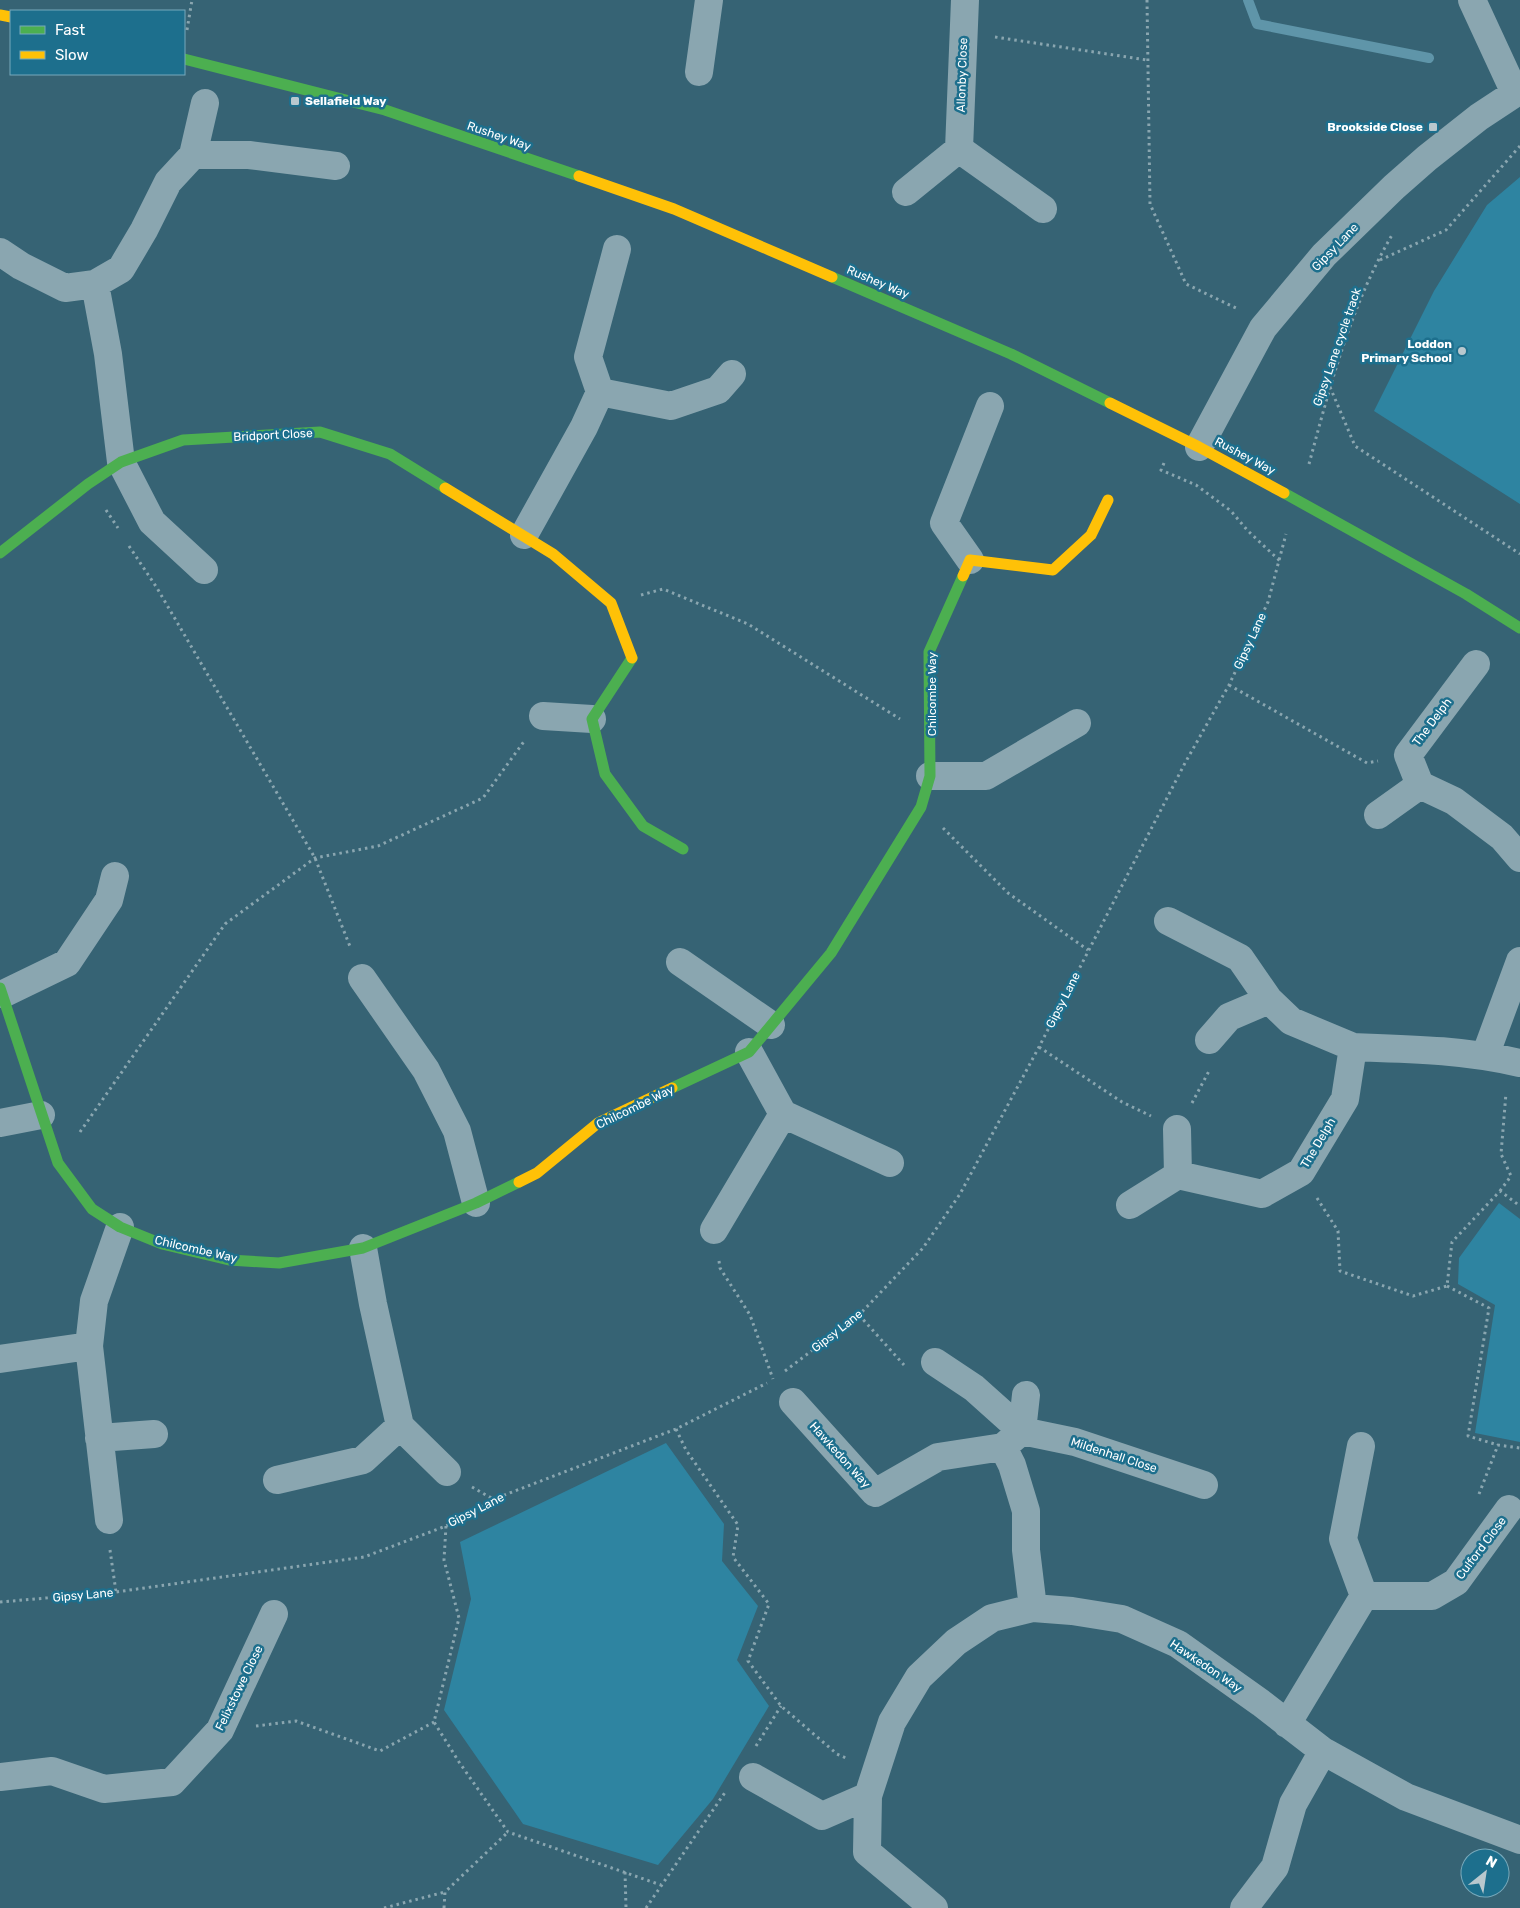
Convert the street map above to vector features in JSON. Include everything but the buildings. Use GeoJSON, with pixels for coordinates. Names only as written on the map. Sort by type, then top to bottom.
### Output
{"type":"FeatureCollection","features":[{"type":"Feature","properties":{"kind":"street"},"geometry":{"type":"LineString","coordinates":[[699,72],[709,0]]}},
{"type":"Feature","properties":{"kind":"street","name":"Allonby Close"},"geometry":{"type":"LineString","coordinates":[[959,149],[965,0]]}},
{"type":"Feature","properties":{"kind":"street"},"geometry":{"type":"LineString","coordinates":[[1472,0],[1518,92]]}},
{"type":"Feature","properties":{"kind":"street","name":"Rushey Way"},"geometry":{"type":"LineString","coordinates":[[185,59],[385,110],[674,209],[1011,354],[1199,447],[1368,538],[1466,594],[1520,628]]}},
{"type":"Feature","properties":{"kind":"street","name":"Gipsy Lane"},"geometry":{"type":"LineString","coordinates":[[1199,447],[1263,328],[1324,255],[1394,187],[1427,158],[1479,117],[1518,92]]}},
{"type":"Feature","properties":{"kind":"street"},"geometry":{"type":"LineString","coordinates":[[0,252],[21,266],[65,288],[95,284],[121,268],[144,230],[168,182],[193,155],[205,103]]}},
{"type":"Feature","properties":{"kind":"street"},"geometry":{"type":"LineString","coordinates":[[906,192],[959,149],[1043,208]]}},
{"type":"Feature","properties":{"kind":"street"},"geometry":{"type":"LineString","coordinates":[[193,155],[249,155],[336,166]]}},
{"type":"Feature","properties":{"kind":"street"},"geometry":{"type":"LineString","coordinates":[[524,535],[584,427],[600,392],[588,357],[617,249]]}},
{"type":"Feature","properties":{"kind":"street"},"geometry":{"type":"LineString","coordinates":[[95,284],[108,354],[121,462],[152,522],[204,570]]}},
{"type":"Feature","properties":{"kind":"street"},"geometry":{"type":"LineString","coordinates":[[600,392],[671,406],[718,390],[732,374]]}},
{"type":"Feature","properties":{"kind":"street"},"geometry":{"type":"LineString","coordinates":[[990,406],[944,523],[970,560],[1053,570],[1091,535],[1108,500]]}},
{"type":"Feature","properties":{"kind":"street","name":"Bridport Close"},"geometry":{"type":"LineString","coordinates":[[0,553],[88,484],[121,462],[183,440],[320,432],[390,454],[553,554],[611,602],[632,657],[592,719]]}},
{"type":"Feature","properties":{"kind":"street","name":"Chilcombe Way"},"geometry":{"type":"LineString","coordinates":[[114,876],[109,900],[67,963],[2,991],[58,1163],[92,1209],[120,1227],[162,1244],[229,1260],[279,1262],[363,1248],[476,1203],[536,1173],[598,1123],[749,1052],[831,953],[921,807],[930,776],[929,652],[970,560]]}},
{"type":"Feature","properties":{"kind":"street","name":"The Delph"},"geometry":{"type":"LineString","coordinates":[[1420,784],[1408,755],[1476,664]]}},
{"type":"Feature","properties":{"kind":"street"},"geometry":{"type":"LineString","coordinates":[[542,716],[592,719],[606,774],[643,826],[683,849]]}},
{"type":"Feature","properties":{"kind":"street"},"geometry":{"type":"LineString","coordinates":[[930,776],[986,776],[1077,723]]}},
{"type":"Feature","properties":{"kind":"street"},"geometry":{"type":"LineString","coordinates":[[1378,815],[1420,784],[1454,801],[1502,837],[1520,858]]}},
{"type":"Feature","properties":{"kind":"street"},"geometry":{"type":"LineString","coordinates":[[1168,921],[1240,958],[1269,1000],[1291,1021],[1354,1047],[1434,1049],[1505,1060],[1520,961]]}},
{"type":"Feature","properties":{"kind":"street"},"geometry":{"type":"LineString","coordinates":[[680,962],[771,1026]]}},
{"type":"Feature","properties":{"kind":"street"},"geometry":{"type":"LineString","coordinates":[[362,978],[426,1070],[457,1131],[476,1203]]}},
{"type":"Feature","properties":{"kind":"street"},"geometry":{"type":"LineString","coordinates":[[1211,1052],[1229,1017],[1269,1000]]}},
{"type":"Feature","properties":{"kind":"street","name":"The Delph"},"geometry":{"type":"LineString","coordinates":[[1178,1175],[1262,1194],[1301,1172],[1345,1099],[1354,1047]]}},
{"type":"Feature","properties":{"kind":"street"},"geometry":{"type":"LineString","coordinates":[[749,1052],[783,1114],[890,1163]]}},
{"type":"Feature","properties":{"kind":"street"},"geometry":{"type":"LineString","coordinates":[[714,1230],[783,1114]]}},
{"type":"Feature","properties":{"kind":"street"},"geometry":{"type":"LineString","coordinates":[[0,1123],[41,1115]]}},
{"type":"Feature","properties":{"kind":"street"},"geometry":{"type":"LineString","coordinates":[[1130,1205],[1178,1175],[1178,1129]]}},
{"type":"Feature","properties":{"kind":"street"},"geometry":{"type":"LineString","coordinates":[[109,1520],[89,1346],[94,1301],[120,1227]]}},
{"type":"Feature","properties":{"kind":"street"},"geometry":{"type":"LineString","coordinates":[[363,1248],[373,1304],[400,1426],[447,1472]]}},
{"type":"Feature","properties":{"kind":"street"},"geometry":{"type":"LineString","coordinates":[[0,1359],[89,1346]]}},
{"type":"Feature","properties":{"kind":"street"},"geometry":{"type":"LineString","coordinates":[[935,1362],[974,1388],[1012,1439]]}},
{"type":"Feature","properties":{"kind":"street"},"geometry":{"type":"LineString","coordinates":[[1026,1395],[1012,1439],[1012,1465],[1026,1510],[1026,1550],[1033,1608]]}},
{"type":"Feature","properties":{"kind":"street","name":"Hawkedon Way"},"geometry":{"type":"LineString","coordinates":[[792,1402],[875,1493],[938,1458],[1012,1439]]}},
{"type":"Feature","properties":{"kind":"street"},"geometry":{"type":"LineString","coordinates":[[277,1480],[363,1460],[400,1426]]}},
{"type":"Feature","properties":{"kind":"street"},"geometry":{"type":"LineString","coordinates":[[99,1438],[154,1434]]}},
{"type":"Feature","properties":{"kind":"street","name":"Mildenhall Close"},"geometry":{"type":"LineString","coordinates":[[1012,1439],[1075,1442],[1204,1485]]}},
{"type":"Feature","properties":{"kind":"street"},"geometry":{"type":"LineString","coordinates":[[1287,1724],[1364,1596],[1343,1539],[1361,1446]]}},
{"type":"Feature","properties":{"kind":"street","name":"Culford Close"},"geometry":{"type":"LineString","coordinates":[[1364,1596],[1432,1596],[1440,1592],[1456,1582],[1509,1509]]}},
{"type":"Feature","properties":{"kind":"street","name":"Hawkedon Way"},"geometry":{"type":"LineString","coordinates":[[934,1908],[868,1852],[872,1784],[892,1722],[919,1677],[956,1642],[992,1618],[1033,1608],[1072,1610],[1122,1619],[1178,1644],[1314,1743],[1322,1751],[1406,1797],[1520,1840]]}},
{"type":"Feature","properties":{"kind":"street","name":"Felixstowe Close"},"geometry":{"type":"LineString","coordinates":[[0,1777],[52,1771],[104,1789],[172,1782],[220,1730],[274,1614]]}},
{"type":"Feature","properties":{"kind":"street"},"geometry":{"type":"LineString","coordinates":[[1244,1908],[1275,1868],[1293,1804],[1322,1751]]}},
{"type":"Feature","properties":{"kind":"street"},"geometry":{"type":"LineString","coordinates":[[745,1772],[822,1816],[872,1784]]}},
{"type":"Feature","properties":{"kind":"path"},"geometry":{"type":"LineString","coordinates":[[186,36],[192,0]]}},
{"type":"Feature","properties":{"kind":"path"},"geometry":{"type":"LineString","coordinates":[[1147,0],[1150,204],[1186,284],[1239,309]]}},
{"type":"Feature","properties":{"kind":"path"},"geometry":{"type":"LineString","coordinates":[[964,32],[1147,60]]}},
{"type":"Feature","properties":{"kind":"path"},"geometry":{"type":"LineString","coordinates":[[1379,260],[1446,230],[1520,146]]}},
{"type":"Feature","properties":{"kind":"path","name":"Gipsy Lane cycle track"},"geometry":{"type":"LineString","coordinates":[[1310,464],[1330,386],[1352,323],[1379,260],[1391,236],[1397,229]]}},
{"type":"Feature","properties":{"kind":"path"},"geometry":{"type":"LineString","coordinates":[[1330,386],[1355,446],[1520,554]]}},
{"type":"Feature","properties":{"kind":"path"},"geometry":{"type":"LineString","coordinates":[[1166,456],[1161,470],[1196,486],[1231,511],[1248,531],[1280,561]]}},
{"type":"Feature","properties":{"kind":"path"},"geometry":{"type":"LineString","coordinates":[[88,484],[120,532]]}},
{"type":"Feature","properties":{"kind":"path","name":"Gipsy Lane"},"geometry":{"type":"LineString","coordinates":[[0,1602],[116,1592],[364,1557],[446,1526],[494,1499],[676,1429],[774,1380],[860,1315],[923,1248],[960,1194],[1039,1047],[1186,763],[1229,685],[1268,602],[1286,534]]}},
{"type":"Feature","properties":{"kind":"path"},"geometry":{"type":"LineString","coordinates":[[126,540],[157,588],[315,858],[362,978]]}},
{"type":"Feature","properties":{"kind":"path"},"geometry":{"type":"LineString","coordinates":[[611,602],[663,589],[748,624],[844,682],[931,740]]}},
{"type":"Feature","properties":{"kind":"path"},"geometry":{"type":"LineString","coordinates":[[1229,685],[1367,762],[1408,755]]}},
{"type":"Feature","properties":{"kind":"path"},"geometry":{"type":"LineString","coordinates":[[58,1163],[225,924],[315,858],[378,846],[483,798],[542,716]]}},
{"type":"Feature","properties":{"kind":"path"},"geometry":{"type":"LineString","coordinates":[[921,807],[1008,893],[1088,950]]}},
{"type":"Feature","properties":{"kind":"path"},"geometry":{"type":"LineString","coordinates":[[1039,1047],[1122,1102],[1178,1129],[1211,1052]]}},
{"type":"Feature","properties":{"kind":"path"},"geometry":{"type":"LineString","coordinates":[[1447,1286],[1452,1242],[1500,1191],[1511,1176],[1501,1154],[1505,1060]]}},
{"type":"Feature","properties":{"kind":"path"},"geometry":{"type":"LineString","coordinates":[[1301,1172],[1338,1232],[1340,1271],[1413,1296],[1447,1286],[1489,1308],[1468,1436],[1498,1445]]}},
{"type":"Feature","properties":{"kind":"path"},"geometry":{"type":"LineString","coordinates":[[1500,1191],[1520,1206]]}},
{"type":"Feature","properties":{"kind":"path"},"geometry":{"type":"LineString","coordinates":[[714,1230],[720,1268],[750,1314],[774,1380]]}},
{"type":"Feature","properties":{"kind":"path"},"geometry":{"type":"LineString","coordinates":[[676,1429],[686,1450],[738,1525],[733,1557],[769,1604],[748,1661],[781,1706],[872,1784]]}},
{"type":"Feature","properties":{"kind":"path"},"geometry":{"type":"LineString","coordinates":[[446,1526],[444,1560],[460,1618],[434,1722],[459,1762],[508,1832],[661,1885]]}},
{"type":"Feature","properties":{"kind":"path"},"geometry":{"type":"LineString","coordinates":[[110,1553],[116,1592]]}},
{"type":"Feature","properties":{"kind":"path"},"geometry":{"type":"LineString","coordinates":[[646,1908],[745,1772],[781,1706]]}},
{"type":"Feature","properties":{"kind":"path"},"geometry":{"type":"LineString","coordinates":[[220,1730],[296,1721],[380,1751],[434,1722]]}},
{"type":"Feature","properties":{"kind":"path"},"geometry":{"type":"LineString","coordinates":[[384,1908],[445,1892],[508,1832]]}},
{"type":"Feature","properties":{"kind":"path"},"geometry":{"type":"LineString","coordinates":[[625,1872],[626,1908]]}},
{"type":"Feature","properties":{"kind":"path"},"geometry":{"type":"LineString","coordinates":[[444,1908],[445,1892]]}},
{"type":"Feature","properties":{"kind":"shaded area","name":"Loddon Primary School"},"geometry":{"type":"Polygon","coordinates":[[[1520,177],[1520,504],[1374,411],[1434,291],[1487,205],[1520,177]]]}},
{"type":"Feature","properties":{"kind":"shaded area"},"geometry":{"type":"Polygon","coordinates":[[[1499,1203],[1520,1219],[1520,1442],[1475,1433],[1495,1305],[1458,1284],[1459,1258],[1499,1203]]]}},
{"type":"Feature","properties":{"kind":"shaded area"},"geometry":{"type":"Polygon","coordinates":[[[666,1443],[724,1524],[722,1561],[758,1606],[737,1660],[769,1706],[713,1799],[658,1865],[523,1824],[444,1710],[471,1599],[460,1542],[666,1443]]]}},
{"type":"Feature","properties":{"kind":"waterway"},"geometry":{"type":"LineString","coordinates":[[1248,0],[1257,24],[1429,58]]}},
{"type":"Feature","properties":{"kind":"traffic: fast"},"geometry":{"type":"LineString","coordinates":[[185,59],[385,110],[579,176]]}},
{"type":"Feature","properties":{"kind":"traffic: fast"},"geometry":{"type":"LineString","coordinates":[[832,277],[1011,354],[1110,403]]}},
{"type":"Feature","properties":{"kind":"traffic: fast"},"geometry":{"type":"LineString","coordinates":[[0,553],[88,484],[121,462],[183,440],[320,432],[390,454],[445,488]]}},
{"type":"Feature","properties":{"kind":"traffic: fast"},"geometry":{"type":"LineString","coordinates":[[1284,493],[1466,594],[1520,628]]}},
{"type":"Feature","properties":{"kind":"traffic: fast"},"geometry":{"type":"LineString","coordinates":[[672,1088],[749,1052],[831,953],[921,807],[930,776],[929,652],[963,576]]}},
{"type":"Feature","properties":{"kind":"traffic: fast"},"geometry":{"type":"LineString","coordinates":[[632,658],[592,719],[605,774],[643,826],[683,849]]}},
{"type":"Feature","properties":{"kind":"traffic: fast"},"geometry":{"type":"LineString","coordinates":[[0,988],[58,1163],[92,1209],[120,1227],[162,1244],[229,1260],[279,1263],[363,1248],[476,1203],[519,1182]]}},
{"type":"Feature","properties":{"kind":"traffic: slow"},"geometry":{"type":"LineString","coordinates":[[0,15],[10,17]]}},
{"type":"Feature","properties":{"kind":"traffic: slow"},"geometry":{"type":"LineString","coordinates":[[579,176],[674,209],[832,277]]}},
{"type":"Feature","properties":{"kind":"traffic: slow"},"geometry":{"type":"LineString","coordinates":[[1110,403],[1199,447],[1284,493]]}},
{"type":"Feature","properties":{"kind":"traffic: slow"},"geometry":{"type":"LineString","coordinates":[[445,488],[553,554],[611,603],[632,658]]}},
{"type":"Feature","properties":{"kind":"traffic: slow"},"geometry":{"type":"LineString","coordinates":[[963,576],[970,560],[1053,570],[1091,535],[1108,500]]}},
{"type":"Feature","properties":{"kind":"traffic: slow"},"geometry":{"type":"LineString","coordinates":[[519,1182],[537,1173],[598,1123],[672,1088]]}},
{"type":"Feature","properties":{"kind":"place","name":"Sellafield Way"},"geometry":{"type":"Point","coordinates":[295,101]}},
{"type":"Feature","properties":{"kind":"place","name":"Brookside Close"},"geometry":{"type":"Point","coordinates":[1433,127]}},
{"type":"Feature","properties":{"kind":"place","name":"Loddon Primary School"},"geometry":{"type":"Point","coordinates":[1462,351]}}]}
